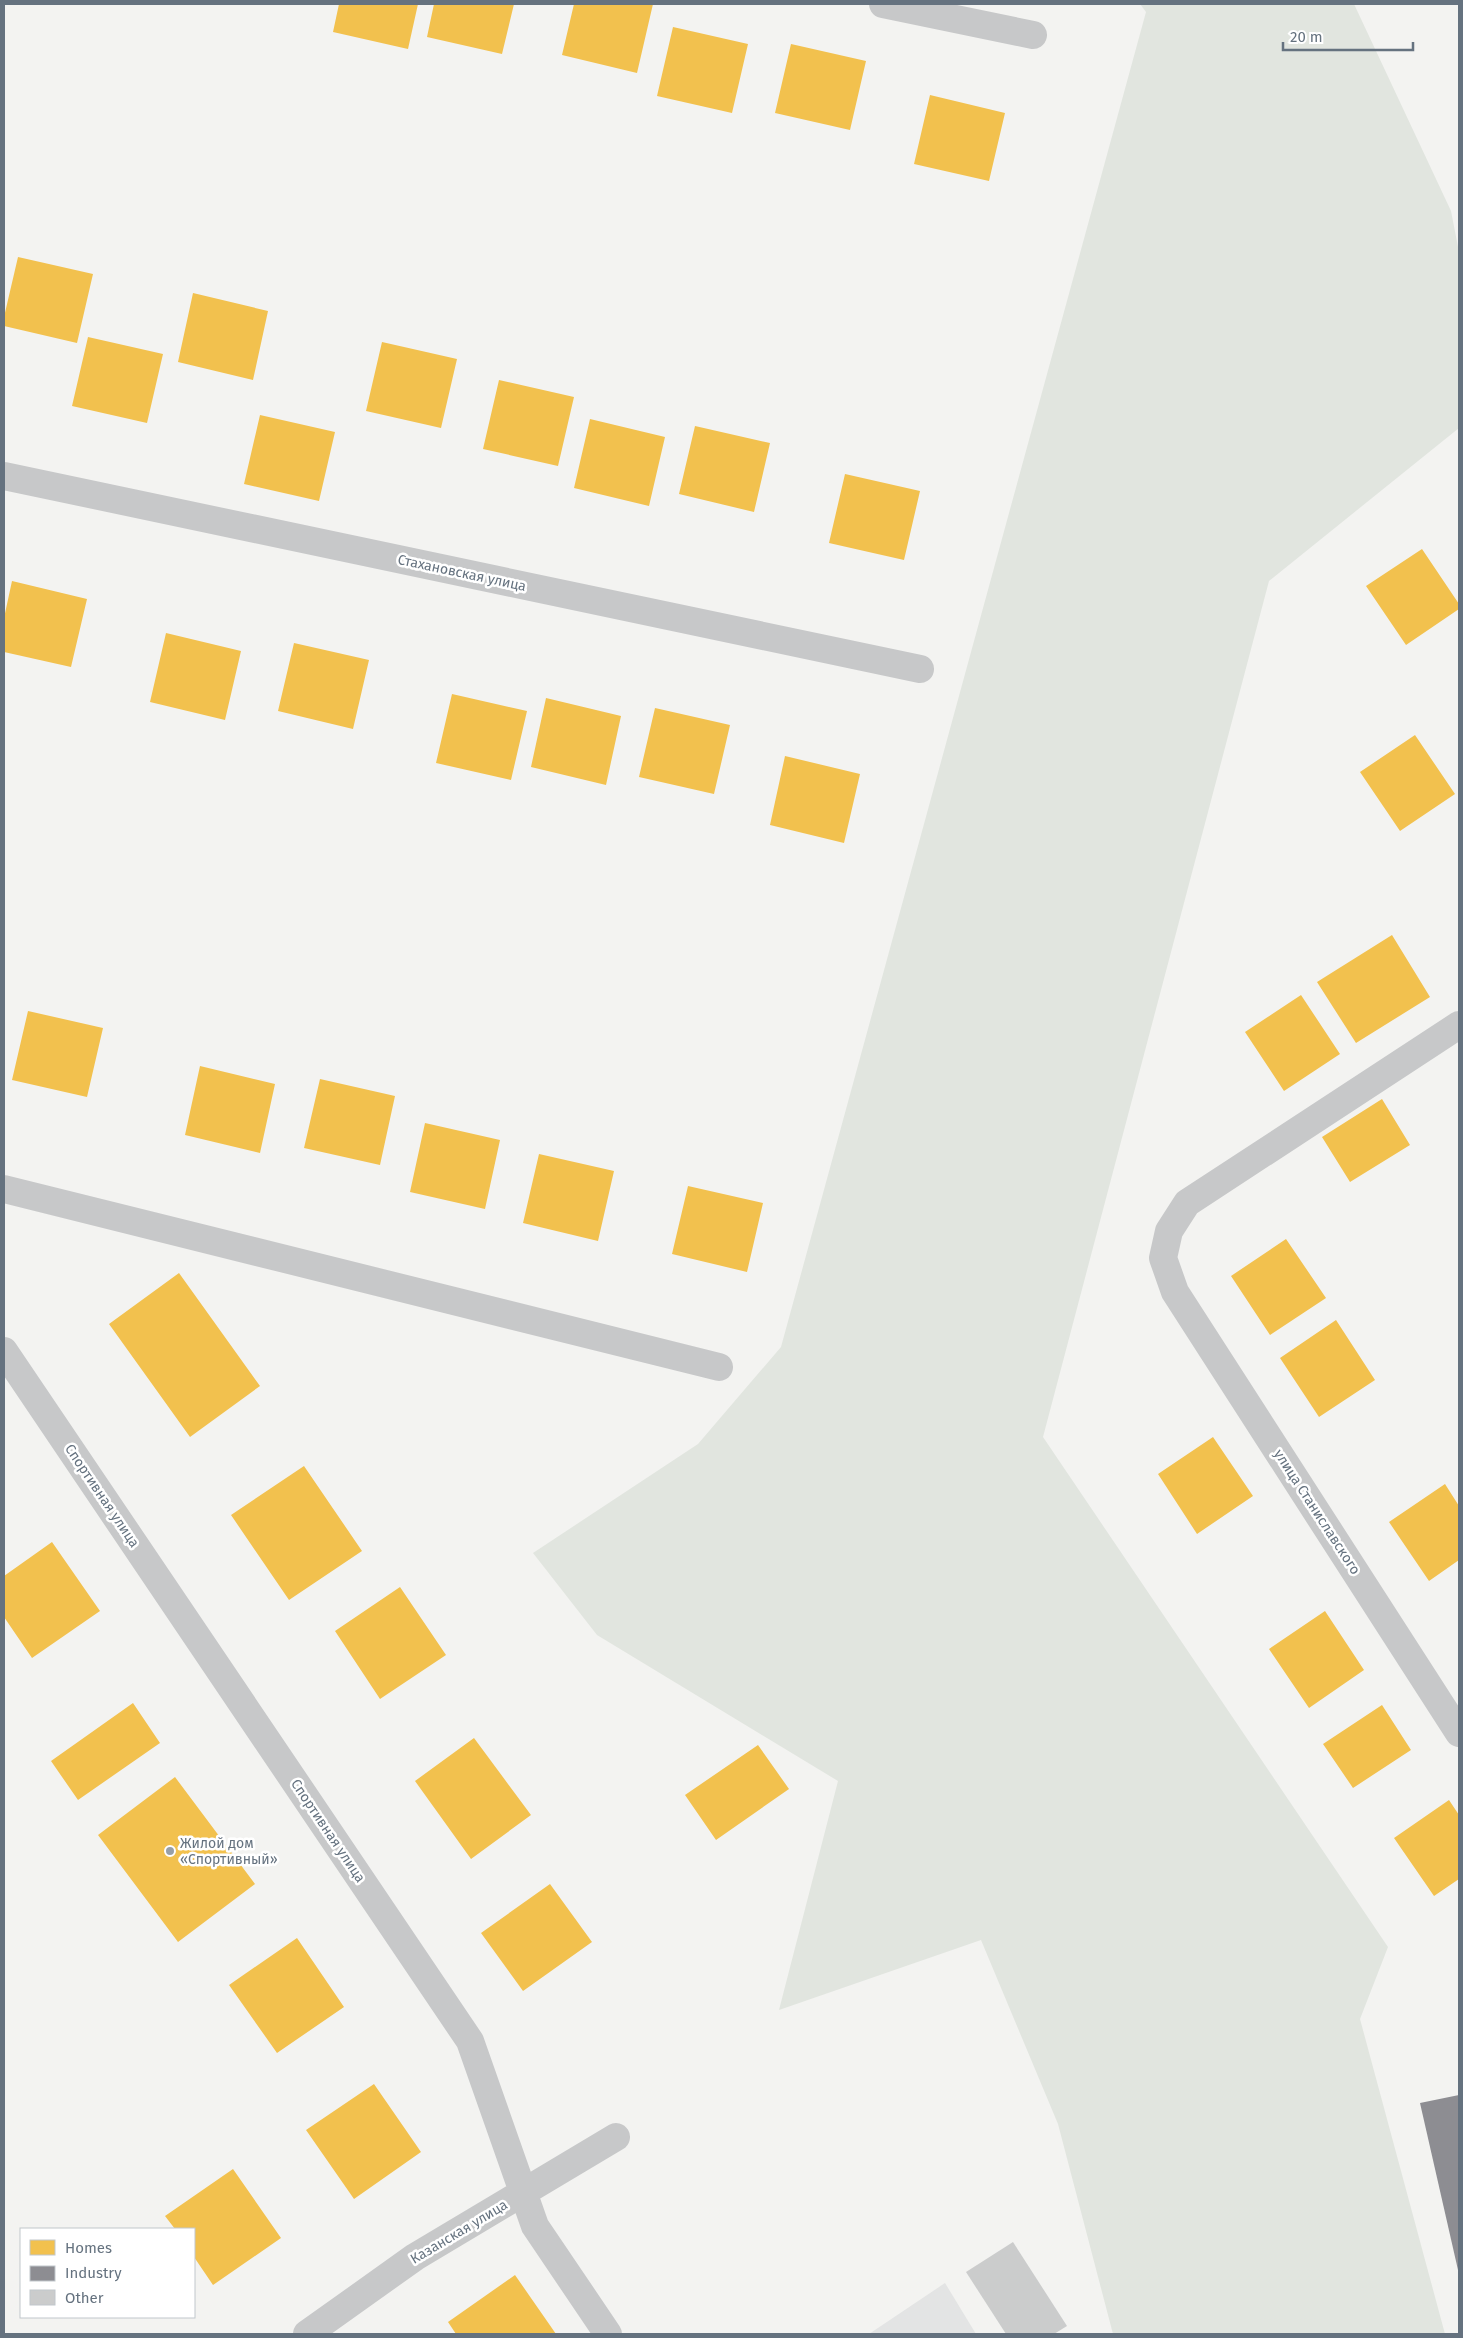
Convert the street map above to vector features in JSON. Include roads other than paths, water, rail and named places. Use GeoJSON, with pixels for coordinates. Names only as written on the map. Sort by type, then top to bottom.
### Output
{"type":"FeatureCollection","features":[{"type":"Feature","properties":{"kind":"street"},"geometry":{"type":"LineString","coordinates":[[884,4],[1033,35]]}},
{"type":"Feature","properties":{"kind":"street","name":"Стахановская улица"},"geometry":{"type":"LineString","coordinates":[[4,476],[920,669]]}},
{"type":"Feature","properties":{"kind":"street","name":"улица Станиславского"},"geometry":{"type":"LineString","coordinates":[[1459,1025],[1187,1202],[1169,1231],[1163,1258],[1175,1292],[1459,1733]]}},
{"type":"Feature","properties":{"kind":"street"},"geometry":{"type":"LineString","coordinates":[[4,1188],[719,1367]]}},
{"type":"Feature","properties":{"kind":"street","name":"Спортивная улица"},"geometry":{"type":"LineString","coordinates":[[4,1351],[470,2041],[535,2226],[608,2334]]}},
{"type":"Feature","properties":{"kind":"street","name":"Казанская улица"},"geometry":{"type":"LineString","coordinates":[[307,2334],[416,2257],[616,2137]]}},
{"type":"Feature","properties":{"kind":"place","name":"Жилой дом «Спортивный»"},"geometry":{"type":"Point","coordinates":[170,1851]}}]}
